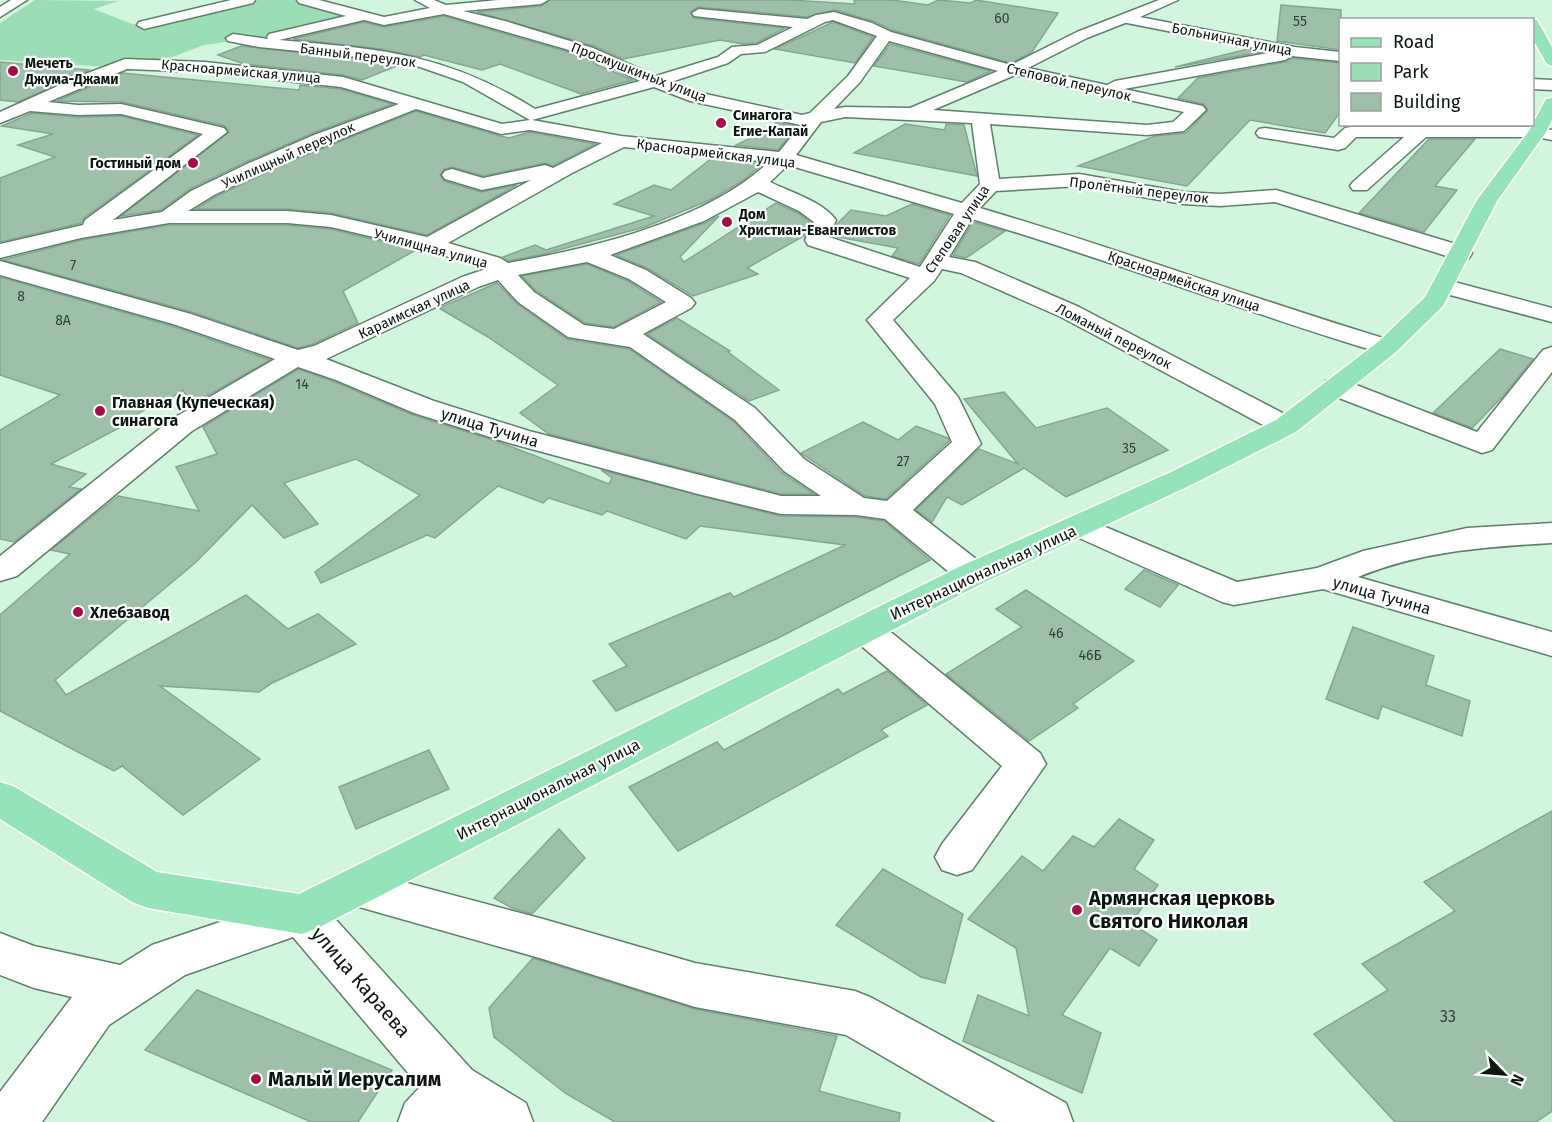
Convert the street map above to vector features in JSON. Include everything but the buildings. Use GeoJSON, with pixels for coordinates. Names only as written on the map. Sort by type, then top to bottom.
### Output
{"type":"FeatureCollection","features":[{"type":"Feature","properties":{"kind":"main road"},"geometry":{"type":"LineString","coordinates":[[1534,27],[1552,60]]}},
{"type":"Feature","properties":{"kind":"main road","name":"Интернациональная улица"},"geometry":{"type":"LineString","coordinates":[[302,914],[973,574],[1079,526],[1286,426],[1387,347],[1435,301],[1487,200],[1544,134],[1552,103]]}},
{"type":"Feature","properties":{"kind":"main road","name":"улица Караева"},"geometry":{"type":"LineString","coordinates":[[0,798],[148,889],[302,914]]}},
{"type":"Feature","properties":{"kind":"street"},"geometry":{"type":"LineString","coordinates":[[0,13],[20,0]]}},
{"type":"Feature","properties":{"kind":"street"},"geometry":{"type":"LineString","coordinates":[[144,25],[248,0]]}},
{"type":"Feature","properties":{"kind":"street"},"geometry":{"type":"LineString","coordinates":[[304,0],[384,21],[446,9],[541,0]]}},
{"type":"Feature","properties":{"kind":"street","name":"Просмушкиных улица"},"geometry":{"type":"LineString","coordinates":[[422,0],[588,51],[653,81],[696,97],[802,120],[845,112],[907,113],[1147,130]]}},
{"type":"Feature","properties":{"kind":"street"},"geometry":{"type":"LineString","coordinates":[[907,113],[1013,70],[1082,35],[1171,0]]}},
{"type":"Feature","properties":{"kind":"street"},"geometry":{"type":"LineString","coordinates":[[531,120],[723,60],[736,50],[760,49],[811,24],[836,8],[886,35]]}},
{"type":"Feature","properties":{"kind":"street"},"geometry":{"type":"LineString","coordinates":[[699,13],[811,24]]}},
{"type":"Feature","properties":{"kind":"street"},"geometry":{"type":"LineString","coordinates":[[259,43],[274,37],[364,16]]}},
{"type":"Feature","properties":{"kind":"street","name":"Больничная улица"},"geometry":{"type":"LineString","coordinates":[[1124,18],[1295,52],[1339,57]]}},
{"type":"Feature","properties":{"kind":"street","name":"Степовой переулок"},"geometry":{"type":"LineString","coordinates":[[886,35],[1013,70],[1197,110],[1178,127],[1147,130]]}},
{"type":"Feature","properties":{"kind":"street","name":"Караимская улица"},"geometry":{"type":"LineString","coordinates":[[3,570],[182,425],[295,358],[322,352],[470,282],[504,271],[588,255],[697,217],[757,184],[784,158],[816,117],[854,79],[886,35]]}},
{"type":"Feature","properties":{"kind":"street","name":"Банный переулок"},"geometry":{"type":"LineString","coordinates":[[233,38],[416,61],[447,70],[468,80],[531,120]]}},
{"type":"Feature","properties":{"kind":"street"},"geometry":{"type":"LineString","coordinates":[[1095,89],[1295,52]]}},
{"type":"Feature","properties":{"kind":"street","name":"Красноармейская улица"},"geometry":{"type":"LineString","coordinates":[[9,112],[110,69],[135,63],[205,67],[343,82],[412,105],[501,129],[531,120],[621,141],[784,158],[1108,254],[1278,314],[1387,347]]}},
{"type":"Feature","properties":{"kind":"street"},"geometry":{"type":"LineString","coordinates":[[125,82],[145,73],[181,80],[192,76],[207,77],[205,79]]}},
{"type":"Feature","properties":{"kind":"street"},"geometry":{"type":"LineString","coordinates":[[1534,84],[1552,85]]}},
{"type":"Feature","properties":{"kind":"street"},"geometry":{"type":"LineString","coordinates":[[68,87],[105,90]]}},
{"type":"Feature","properties":{"kind":"street","name":"Училищный переулок"},"geometry":{"type":"LineString","coordinates":[[169,217],[178,208],[257,166],[412,105]]}},
{"type":"Feature","properties":{"kind":"street"},"geometry":{"type":"LineString","coordinates":[[9,112],[121,109],[218,132],[182,155],[129,200],[81,232]]}},
{"type":"Feature","properties":{"kind":"street","name":"Степовая улица"},"geometry":{"type":"LineString","coordinates":[[894,511],[968,444],[948,403],[879,320],[931,268],[966,211],[990,185],[980,118]]}},
{"type":"Feature","properties":{"kind":"street"},"geometry":{"type":"LineString","coordinates":[[1265,133],[1338,144],[1351,132],[1544,134]]}},
{"type":"Feature","properties":{"kind":"street"},"geometry":{"type":"LineString","coordinates":[[1360,186],[1421,132]]}},
{"type":"Feature","properties":{"kind":"street"},"geometry":{"type":"LineString","coordinates":[[430,244],[565,169],[621,141]]}},
{"type":"Feature","properties":{"kind":"street"},"geometry":{"type":"LineString","coordinates":[[182,155],[257,166]]}},
{"type":"Feature","properties":{"kind":"street"},"geometry":{"type":"LineString","coordinates":[[452,175],[483,184],[527,173],[565,169]]}},
{"type":"Feature","properties":{"kind":"street","name":"Пролётный переулок"},"geometry":{"type":"LineString","coordinates":[[990,185],[1079,180],[1183,198],[1220,200],[1276,196],[1461,253]]}},
{"type":"Feature","properties":{"kind":"street","name":"Ломаный переулок"},"geometry":{"type":"LineString","coordinates":[[757,184],[806,207],[825,220],[816,240],[931,268],[967,267],[1070,312],[1286,426]]}},
{"type":"Feature","properties":{"kind":"street","name":"Училищная улица"},"geometry":{"type":"LineString","coordinates":[[0,251],[81,232],[169,217],[287,217],[331,221],[430,244],[492,263],[504,271],[512,284],[526,297],[577,332],[637,340],[745,414],[794,465],[856,506]]}},
{"type":"Feature","properties":{"kind":"street"},"geometry":{"type":"LineString","coordinates":[[588,255],[617,263],[644,277],[683,303],[618,337]]}},
{"type":"Feature","properties":{"kind":"street","name":"улица Тучина"},"geometry":{"type":"LineString","coordinates":[[0,268],[182,319],[345,374],[424,407],[508,434],[708,488],[781,505],[856,506],[894,511]]}},
{"type":"Feature","properties":{"kind":"street"},"geometry":{"type":"LineString","coordinates":[[1443,286],[1552,315]]}},
{"type":"Feature","properties":{"kind":"street"},"geometry":{"type":"LineString","coordinates":[[1336,387],[1482,444],[1547,370]]}},
{"type":"Feature","properties":{"kind":"street"},"geometry":{"type":"LineString","coordinates":[[894,511],[973,574]]}},
{"type":"Feature","properties":{"kind":"street","name":"улица Тучина"},"geometry":{"type":"LineString","coordinates":[[1079,526],[1233,594],[1324,578],[1552,644]]}},
{"type":"Feature","properties":{"kind":"street"},"geometry":{"type":"LineString","coordinates":[[1324,578],[1376,558],[1467,538],[1552,533]]}},
{"type":"Feature","properties":{"kind":"street"},"geometry":{"type":"LineString","coordinates":[[864,629],[1026,764],[957,857]]}},
{"type":"Feature","properties":{"kind":"street"},"geometry":{"type":"LineString","coordinates":[[354,888],[543,939],[694,985],[855,1014],[1047,1122]]}},
{"type":"Feature","properties":{"kind":"street"},"geometry":{"type":"LineString","coordinates":[[10,1122],[92,1009],[169,960],[302,914]]}},
{"type":"Feature","properties":{"kind":"street","name":"улица Караева"},"geometry":{"type":"LineString","coordinates":[[302,914],[439,1105],[507,1122]]}},
{"type":"Feature","properties":{"kind":"street"},"geometry":{"type":"LineString","coordinates":[[0,954],[34,967],[126,988]]}},
{"type":"Feature","properties":{"kind":"green space"},"geometry":{"type":"Polygon","coordinates":[[[35,0],[118,1],[94,9],[142,26],[250,0],[301,0],[358,16],[254,43],[239,40],[204,45],[162,61],[107,67],[0,60],[0,23],[35,0]]]}},
{"type":"Feature","properties":{"kind":"place","name":"Мечеть Джума-Джами"},"geometry":{"type":"Point","coordinates":[13,71]}},
{"type":"Feature","properties":{"kind":"place","name":"Синагога Егие-Капай"},"geometry":{"type":"Point","coordinates":[721,123]}},
{"type":"Feature","properties":{"kind":"place","name":"Гостиный дом"},"geometry":{"type":"Point","coordinates":[193,163]}},
{"type":"Feature","properties":{"kind":"place","name":"Дом Христиан-Евангелистов"},"geometry":{"type":"Point","coordinates":[727,222]}},
{"type":"Feature","properties":{"kind":"place","name":"Главная (Купеческая) синагога"},"geometry":{"type":"Point","coordinates":[100,411]}},
{"type":"Feature","properties":{"kind":"place","name":"Хлебзавод"},"geometry":{"type":"Point","coordinates":[78,612]}},
{"type":"Feature","properties":{"kind":"place","name":"Армянская церковь Святого Николая"},"geometry":{"type":"Point","coordinates":[1077,910]}},
{"type":"Feature","properties":{"kind":"place","name":"Малый Иерусалим"},"geometry":{"type":"Point","coordinates":[256,1079]}}]}
